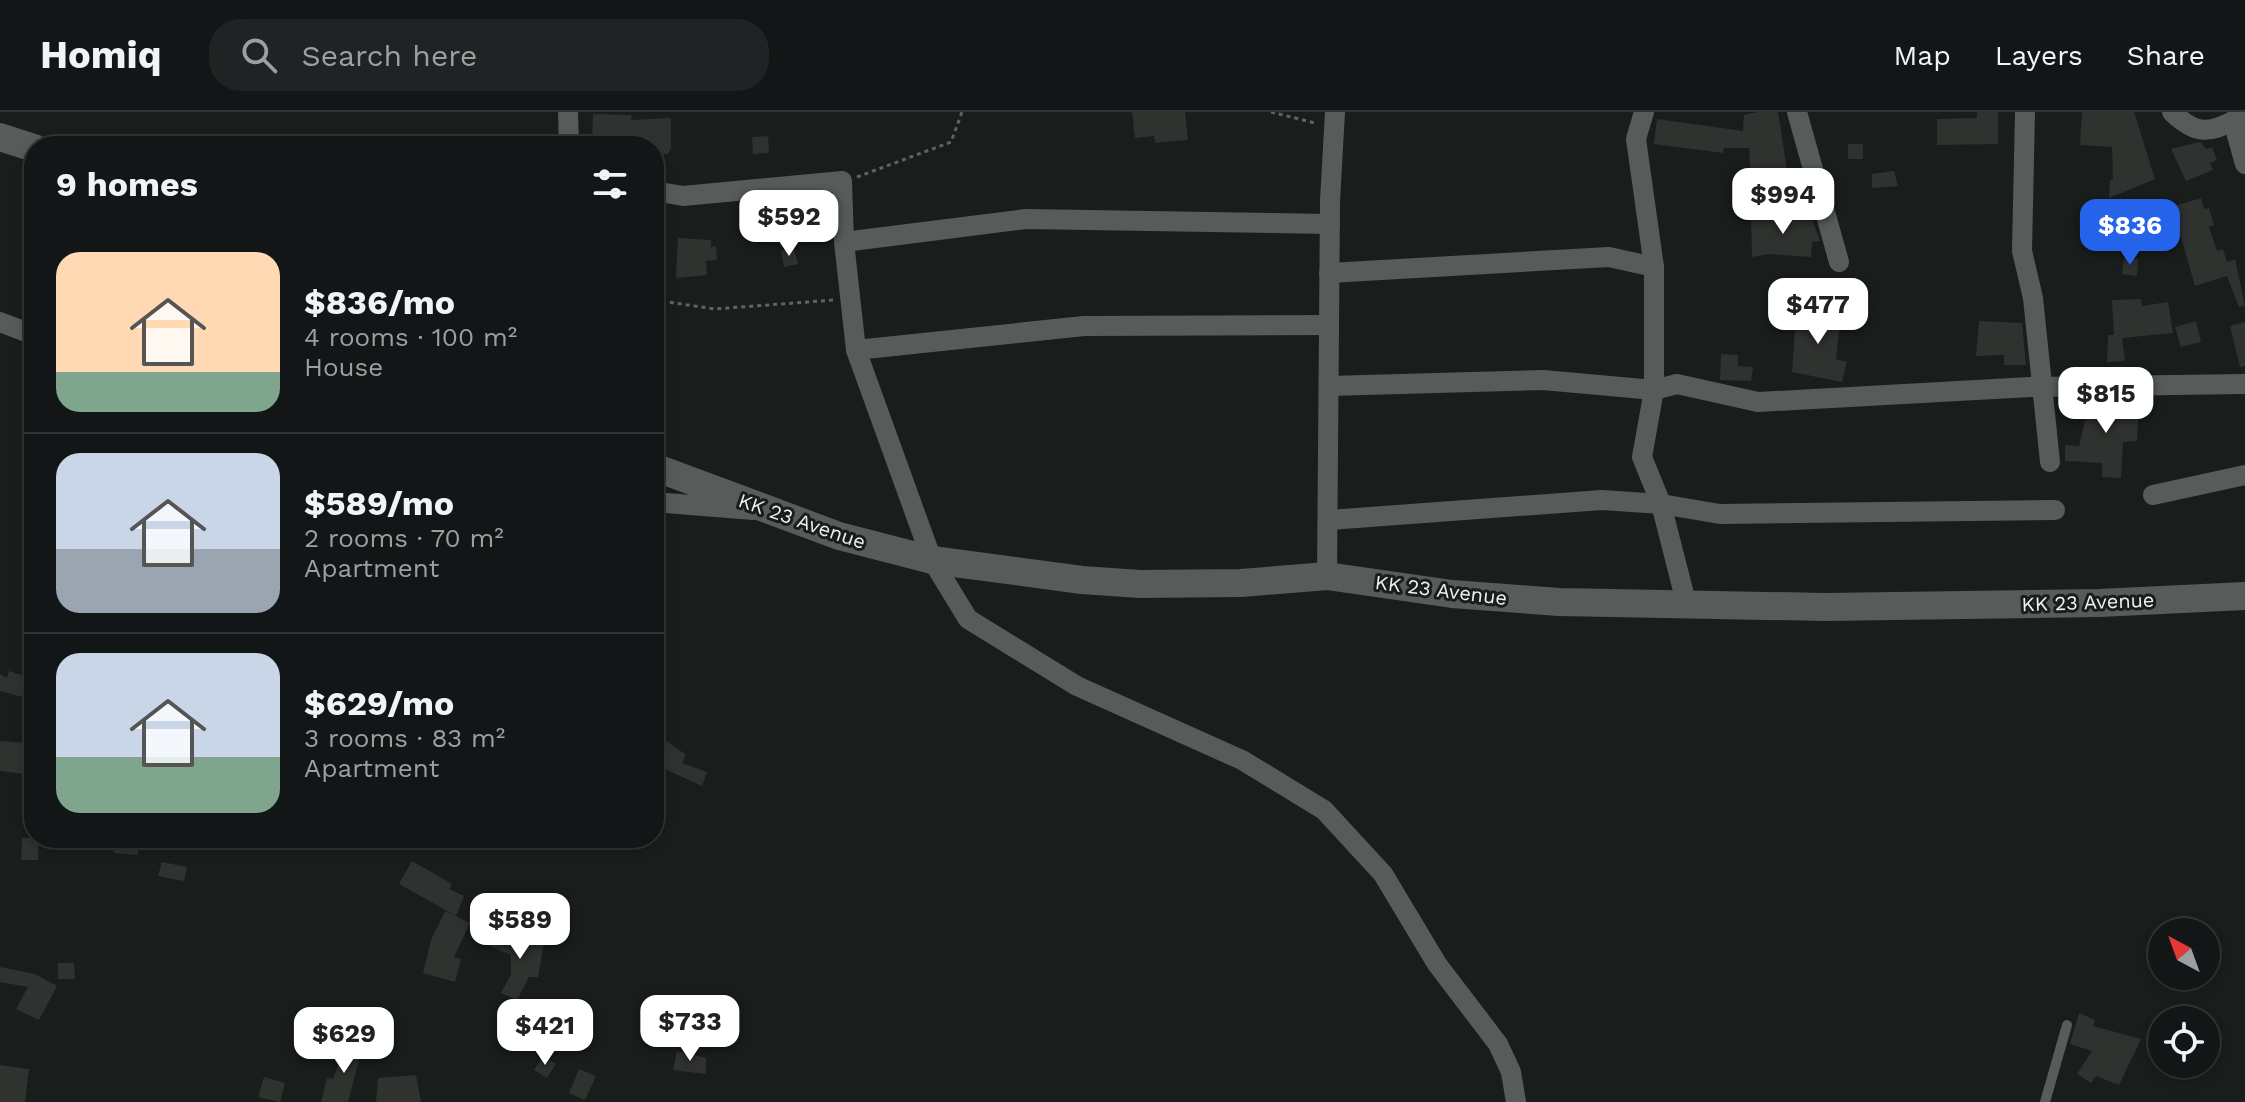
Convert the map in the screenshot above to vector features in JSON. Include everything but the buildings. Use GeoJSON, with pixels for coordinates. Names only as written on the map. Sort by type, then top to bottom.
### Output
{"type":"FeatureCollection","features":[{"type":"Feature","properties":{"kind":"main road"},"geometry":{"type":"LineString","coordinates":[[0,137],[24,145]]}},
{"type":"Feature","properties":{"kind":"main road","name":"KK 23 Avenue"},"geometry":{"type":"LineString","coordinates":[[664,471],[839,536],[932,560],[1140,584],[1241,583],[1327,576],[1452,594],[1559,602],[1825,607],[2099,603],[2245,596]]}},
{"type":"Feature","properties":{"kind":"street"},"geometry":{"type":"LineString","coordinates":[[568,112],[569,136]]}},
{"type":"Feature","properties":{"kind":"street"},"geometry":{"type":"LineString","coordinates":[[1644,112],[1636,139],[1654,267],[1654,390],[1642,457],[1661,504],[1686,602]]}},
{"type":"Feature","properties":{"kind":"street"},"geometry":{"type":"LineString","coordinates":[[1797,112],[1839,262]]}},
{"type":"Feature","properties":{"kind":"street"},"geometry":{"type":"LineString","coordinates":[[2025,112],[2022,251],[2033,298],[2050,462]]}},
{"type":"Feature","properties":{"kind":"street"},"geometry":{"type":"LineString","coordinates":[[2172,112],[2189,129],[2211,131],[2239,118],[2245,164]]}},
{"type":"Feature","properties":{"kind":"street"},"geometry":{"type":"LineString","coordinates":[[1327,576],[1329,273],[1335,120]]}},
{"type":"Feature","properties":{"kind":"street"},"geometry":{"type":"LineString","coordinates":[[664,193],[683,196],[842,181],[844,242],[856,350],[932,560],[968,619],[1077,686],[1242,760],[1324,810],[1383,874],[1437,964],[1498,1044],[1511,1072],[1516,1102]]}},
{"type":"Feature","properties":{"kind":"street"},"geometry":{"type":"LineString","coordinates":[[844,242],[1026,219],[1330,224]]}},
{"type":"Feature","properties":{"kind":"street"},"geometry":{"type":"LineString","coordinates":[[1329,273],[1609,257],[1654,267]]}},
{"type":"Feature","properties":{"kind":"street"},"geometry":{"type":"LineString","coordinates":[[0,322],[24,331]]}},
{"type":"Feature","properties":{"kind":"street"},"geometry":{"type":"LineString","coordinates":[[856,350],[1084,326],[1329,325]]}},
{"type":"Feature","properties":{"kind":"street"},"geometry":{"type":"LineString","coordinates":[[1329,386],[1543,380],[1654,390],[1677,384],[1758,402],[2043,387],[2245,384]]}},
{"type":"Feature","properties":{"kind":"street"},"geometry":{"type":"LineString","coordinates":[[2153,495],[2245,475]]}},
{"type":"Feature","properties":{"kind":"street"},"geometry":{"type":"LineString","coordinates":[[1329,520],[1602,500],[1661,504],[1720,514],[2055,510]]}},
{"type":"Feature","properties":{"kind":"street"},"geometry":{"type":"LineString","coordinates":[[664,504],[769,510]]}},
{"type":"Feature","properties":{"kind":"lane"},"geometry":{"type":"LineString","coordinates":[[2045,1102],[2067,1025]]}},
{"type":"Feature","properties":{"kind":"path"},"geometry":{"type":"LineString","coordinates":[[842,181],[900,164],[951,142],[962,112]]}},
{"type":"Feature","properties":{"kind":"path"},"geometry":{"type":"LineString","coordinates":[[1271,112],[1335,120]]}},
{"type":"Feature","properties":{"kind":"path"},"geometry":{"type":"LineString","coordinates":[[664,301],[715,309],[850,299]]}}]}
